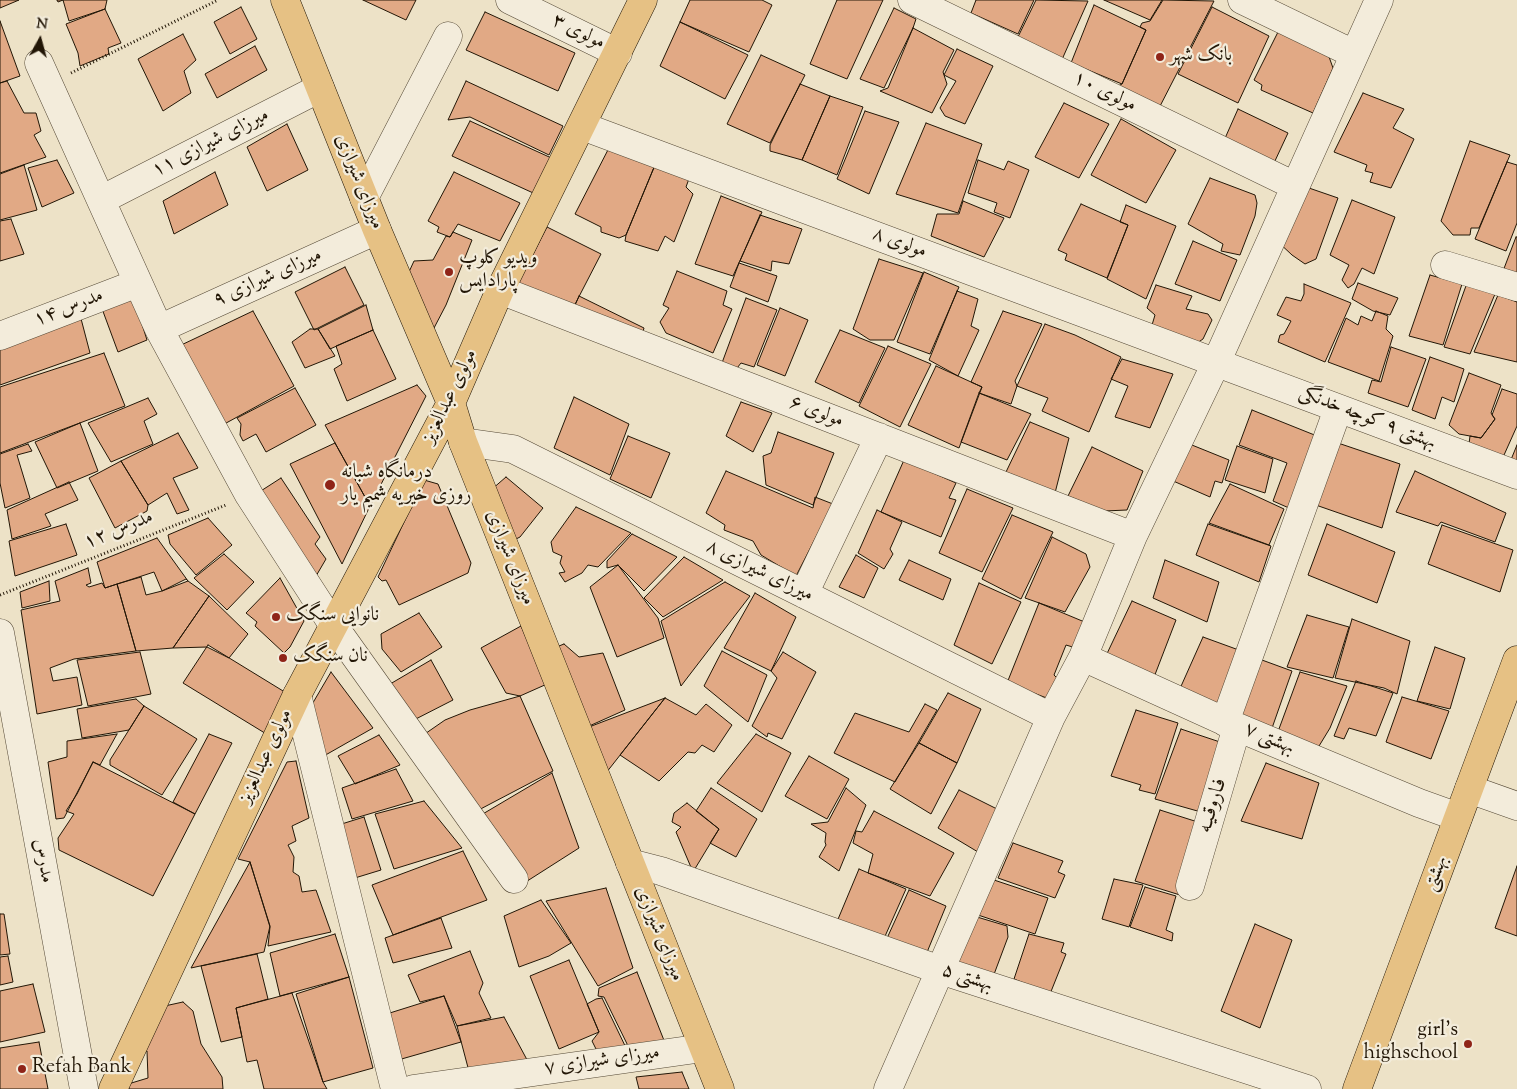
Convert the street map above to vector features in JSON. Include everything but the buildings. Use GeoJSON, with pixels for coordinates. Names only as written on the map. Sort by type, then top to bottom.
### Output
{"type":"FeatureCollection","features":[{"type":"Feature","properties":{"kind":"main road","name":"میرزای شیرازی"},"geometry":{"type":"LineString","coordinates":[[285,0],[377,230],[451,403],[463,442],[720,1089]]}},
{"type":"Feature","properties":{"kind":"main road","name":"مولوی عبدالعزیز"},"geometry":{"type":"LineString","coordinates":[[113,1089],[297,695],[332,625],[451,403],[500,290],[643,0]]}},
{"type":"Feature","properties":{"kind":"main road","name":"بهشتی"},"geometry":{"type":"LineString","coordinates":[[1357,1089],[1517,660]]}},
{"type":"Feature","properties":{"kind":"street","name":"مولوی ۳"},"geometry":{"type":"LineString","coordinates":[[510,0],[618,53]]}},
{"type":"Feature","properties":{"kind":"street","name":"مولوی ۱۰"},"geometry":{"type":"LineString","coordinates":[[912,0],[1295,186]]}},
{"type":"Feature","properties":{"kind":"street"},"geometry":{"type":"LineString","coordinates":[[1242,0],[1354,54]]}},
{"type":"Feature","properties":{"kind":"street"},"geometry":{"type":"LineString","coordinates":[[888,1089],[1051,717],[1083,657],[1133,536],[1216,362],[1379,0]]}},
{"type":"Feature","properties":{"kind":"street"},"geometry":{"type":"LineString","coordinates":[[364,198],[448,36]]}},
{"type":"Feature","properties":{"kind":"street"},"geometry":{"type":"LineString","coordinates":[[44,73],[159,329],[249,496],[332,625],[514,879]]}},
{"type":"Feature","properties":{"kind":"street","name":"میرزای شیرازی ۱۱"},"geometry":{"type":"LineString","coordinates":[[101,200],[320,88]]}},
{"type":"Feature","properties":{"kind":"street","name":"مولوی ۸"},"geometry":{"type":"LineString","coordinates":[[582,126],[1216,362]]}},
{"type":"Feature","properties":{"kind":"street","name":"میرزای شیرازی ۹"},"geometry":{"type":"LineString","coordinates":[[159,329],[377,230]]}},
{"type":"Feature","properties":{"kind":"street"},"geometry":{"type":"LineString","coordinates":[[1445,265],[1517,287]]}},
{"type":"Feature","properties":{"kind":"street","name":"مدرس ۱۴"},"geometry":{"type":"LineString","coordinates":[[0,336],[138,283]]}},
{"type":"Feature","properties":{"kind":"street","name":"مولوی ۶"},"geometry":{"type":"LineString","coordinates":[[500,290],[1133,536]]}},
{"type":"Feature","properties":{"kind":"street","name":"بهشتی ۹ کوچه خدنگی"},"geometry":{"type":"LineString","coordinates":[[1216,362],[1517,475]]}},
{"type":"Feature","properties":{"kind":"street","name":"فـاروقـیـه"},"geometry":{"type":"LineString","coordinates":[[1190,886],[1231,724],[1338,409]]}},
{"type":"Feature","properties":{"kind":"street"},"geometry":{"type":"LineString","coordinates":[[804,594],[879,437]]}},
{"type":"Feature","properties":{"kind":"street","name":"میرزای شیرازی ۸"},"geometry":{"type":"LineString","coordinates":[[463,442],[513,450],[1051,717]]}},
{"type":"Feature","properties":{"kind":"street","name":"مدرس"},"geometry":{"type":"LineString","coordinates":[[0,633],[84,1089]]}},
{"type":"Feature","properties":{"kind":"street","name":"بهشتی ۷"},"geometry":{"type":"LineString","coordinates":[[1083,657],[1231,724],[1419,803],[1458,817]]}},
{"type":"Feature","properties":{"kind":"street"},"geometry":{"type":"LineString","coordinates":[[297,695],[395,1089]]}},
{"type":"Feature","properties":{"kind":"street"},"geometry":{"type":"LineString","coordinates":[[1469,789],[1517,806]]}},
{"type":"Feature","properties":{"kind":"street","name":"بهشتی ۵"},"geometry":{"type":"LineString","coordinates":[[630,863],[661,871],[940,970],[1307,1089]]}},
{"type":"Feature","properties":{"kind":"street","name":"میرزای شیرازی ۷"},"geometry":{"type":"LineString","coordinates":[[413,1089],[703,1048]]}},
{"type":"Feature","properties":{"kind":"path"},"geometry":{"type":"LineString","coordinates":[[44,73],[218,0]]}},
{"type":"Feature","properties":{"kind":"path","name":"مدرس ۱۲"},"geometry":{"type":"LineString","coordinates":[[0,595],[249,496]]}},
{"type":"Feature","properties":{"kind":"place","name":"بانک شهر"},"geometry":{"type":"Point","coordinates":[1160,57]}},
{"type":"Feature","properties":{"kind":"place","name":"ویدیو کلوپ پارادایس"},"geometry":{"type":"Point","coordinates":[449,272]}},
{"type":"Feature","properties":{"kind":"place","name":"درمانگاه شبانه روزی خیریه شمیم یار"},"geometry":{"type":"Point","coordinates":[330,485]}},
{"type":"Feature","properties":{"kind":"place","name":"نانوایی سنگک"},"geometry":{"type":"Point","coordinates":[276,617]}},
{"type":"Feature","properties":{"kind":"place","name":"نان سنگک"},"geometry":{"type":"Point","coordinates":[283,658]}},
{"type":"Feature","properties":{"kind":"place","name":"girl's highschool"},"geometry":{"type":"Point","coordinates":[1468,1044]}},
{"type":"Feature","properties":{"kind":"place","name":"Refah Bank"},"geometry":{"type":"Point","coordinates":[22,1069]}}]}
